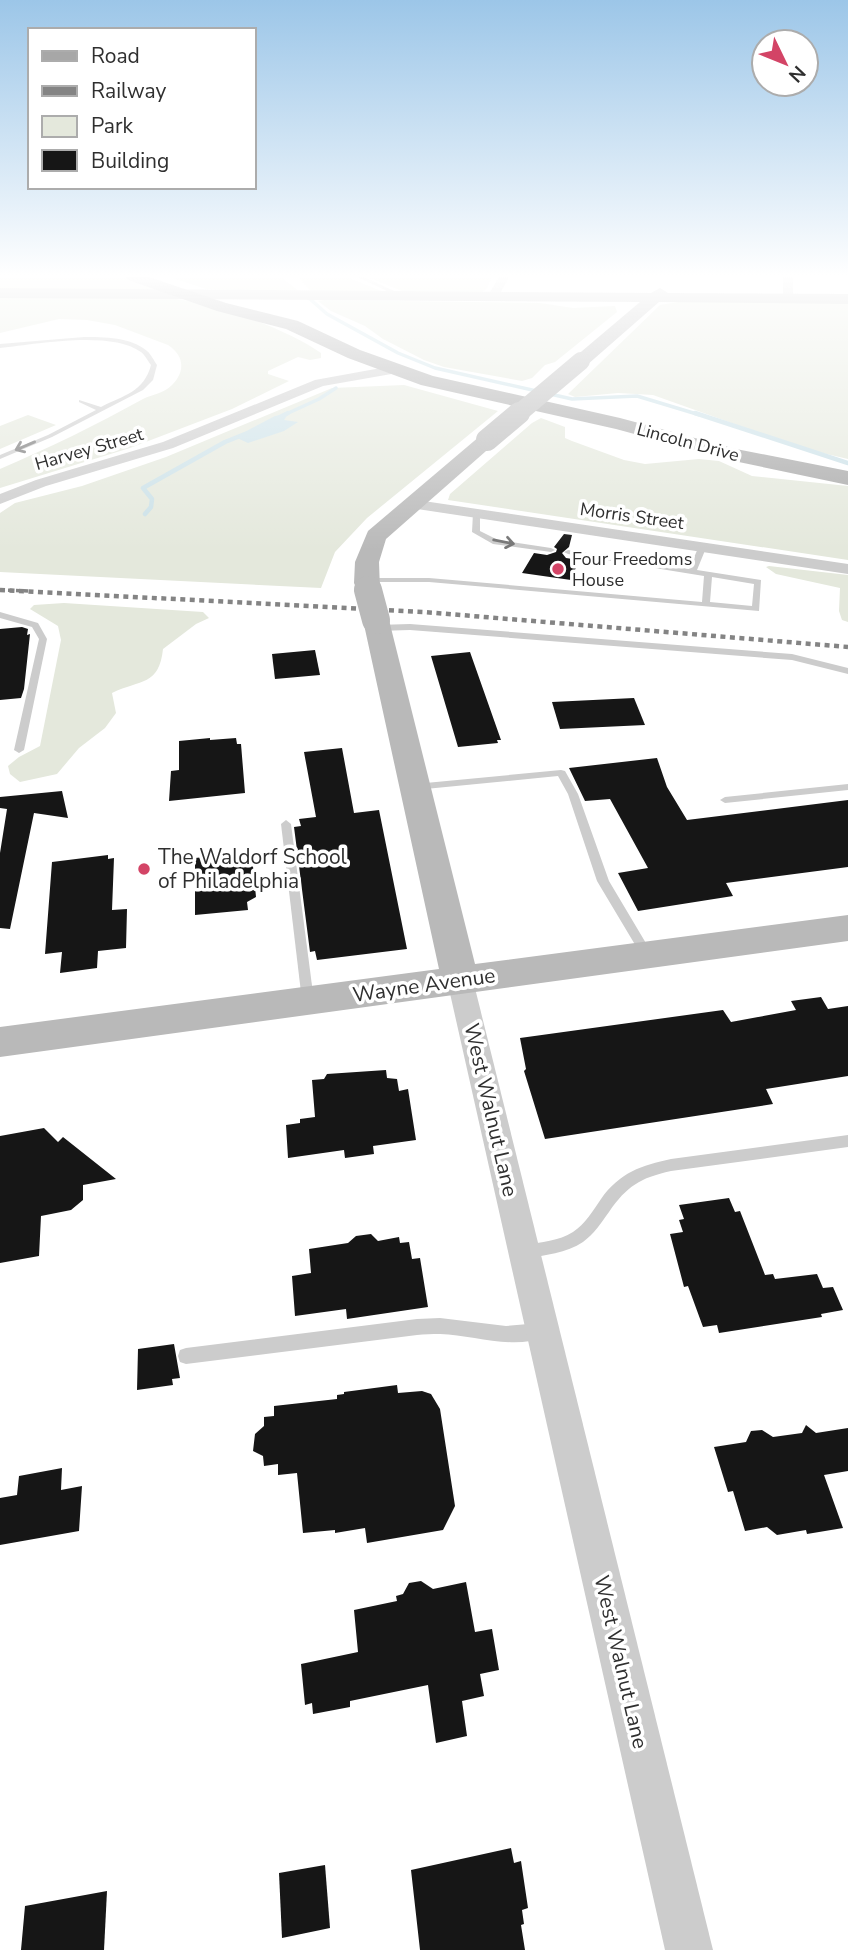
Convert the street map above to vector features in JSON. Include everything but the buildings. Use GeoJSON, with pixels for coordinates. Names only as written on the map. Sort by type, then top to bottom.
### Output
{"type":"FeatureCollection","features":[{"type":"Feature","properties":{"kind":"main road","name":"Lincoln Drive"},"geometry":{"type":"LineString","coordinates":[[387,368],[463,390],[596,419],[734,455],[848,478]]}},
{"type":"Feature","properties":{"kind":"street","name":"Harvey Street"},"geometry":{"type":"LineString","coordinates":[[306,388],[339,368]]}},
{"type":"Feature","properties":{"kind":"street","name":"West Walnut Lane"},"geometry":{"type":"LineString","coordinates":[[573,368],[410,504],[376,536],[367,556],[367,585],[689,1950]]}},
{"type":"Feature","properties":{"kind":"street","name":"Harvey Street"},"geometry":{"type":"LineString","coordinates":[[0,499],[41,483],[168,445],[306,388],[328,381],[392,370]]}},
{"type":"Feature","properties":{"kind":"street","name":"Morris Street"},"geometry":{"type":"LineString","coordinates":[[410,504],[848,569]]}},
{"type":"Feature","properties":{"kind":"street","name":"Wayne Avenue"},"geometry":{"type":"LineString","coordinates":[[0,1042],[848,928]]}},
{"type":"Feature","properties":{"kind":"lane"},"geometry":{"type":"LineString","coordinates":[[0,457],[102,410],[147,384],[153,368]]}},
{"type":"Feature","properties":{"kind":"lane"},"geometry":{"type":"LineString","coordinates":[[81,401],[102,410]]}},
{"type":"Feature","properties":{"kind":"lane"},"geometry":{"type":"LineString","coordinates":[[476,514],[476,532],[496,542],[551,550]]}},
{"type":"Feature","properties":{"kind":"lane"},"geometry":{"type":"LineString","coordinates":[[692,572],[702,548]]}},
{"type":"Feature","properties":{"kind":"lane"},"geometry":{"type":"LineString","coordinates":[[367,585],[429,580],[757,609],[758,582],[568,552]]}},
{"type":"Feature","properties":{"kind":"lane"},"geometry":{"type":"LineString","coordinates":[[706,604],[708,575]]}},
{"type":"Feature","properties":{"kind":"lane"},"geometry":{"type":"LineString","coordinates":[[0,615],[35,625],[43,639],[19,750]]}},
{"type":"Feature","properties":{"kind":"lane"},"geometry":{"type":"LineString","coordinates":[[377,624],[712,649],[792,657],[848,671]]}},
{"type":"Feature","properties":{"kind":"lane"},"geometry":{"type":"LineString","coordinates":[[415,787],[561,773],[573,794],[603,881],[648,955]]}},
{"type":"Feature","properties":{"kind":"lane"},"geometry":{"type":"LineString","coordinates":[[725,800],[848,787]]}},
{"type":"Feature","properties":{"kind":"lane"},"geometry":{"type":"LineString","coordinates":[[286,824],[308,1001]]}},
{"type":"Feature","properties":{"kind":"lane"},"geometry":{"type":"LineString","coordinates":[[525,1252],[563,1245],[578,1237],[591,1226],[627,1180],[645,1171],[683,1163],[848,1141]]}},
{"type":"Feature","properties":{"kind":"lane"},"geometry":{"type":"LineString","coordinates":[[186,1356],[417,1327],[440,1326],[506,1334],[544,1330]]}},
{"type":"Feature","properties":{"kind":"green space"},"geometry":{"type":"Polygon","coordinates":[[[274,368],[268,371],[268,374],[289,381],[232,409],[130,448],[0,488],[0,469],[165,390],[176,380],[181,370],[274,368]]]}},
{"type":"Feature","properties":{"kind":"green space"},"geometry":{"type":"Polygon","coordinates":[[[450,368],[542,368],[532,378],[522,381],[450,368]]]}},
{"type":"Feature","properties":{"kind":"green space"},"geometry":{"type":"Polygon","coordinates":[[[595,368],[848,368],[848,459],[805,449],[653,395],[618,393],[575,397],[568,394],[595,368]]]}},
{"type":"Feature","properties":{"kind":"green space"},"geometry":{"type":"Polygon","coordinates":[[[404,385],[498,411],[367,518],[335,552],[321,588],[0,572],[0,513],[15,503],[82,486],[166,457],[332,388],[404,385]]]}},
{"type":"Feature","properties":{"kind":"green space"},"geometry":{"type":"Polygon","coordinates":[[[28,415],[56,425],[0,449],[0,426],[28,415]]]}},
{"type":"Feature","properties":{"kind":"green space"},"geometry":{"type":"Polygon","coordinates":[[[541,418],[565,427],[565,438],[624,460],[645,464],[699,459],[719,461],[752,476],[848,486],[848,560],[448,500],[450,494],[541,418]]]}},
{"type":"Feature","properties":{"kind":"green space"},"geometry":{"type":"Polygon","coordinates":[[[766,567],[848,575],[848,622],[842,620],[839,611],[840,588],[776,574],[766,567]]]}},
{"type":"Feature","properties":{"kind":"green space"},"geometry":{"type":"Polygon","coordinates":[[[64,603],[203,612],[209,618],[196,624],[163,649],[157,670],[147,680],[112,693],[116,713],[105,728],[79,748],[57,774],[20,782],[10,774],[8,766],[40,746],[61,640],[58,626],[30,609],[34,605],[64,603]]]}},
{"type":"Feature","properties":{"kind":"water"},"geometry":{"type":"Polygon","coordinates":[[[288,414],[284,420],[298,422],[284,431],[248,443],[235,437],[275,416],[288,414]]]}},
{"type":"Feature","properties":{"kind":"waterway"},"geometry":{"type":"LineString","coordinates":[[435,368],[572,399],[637,396],[700,415]]}},
{"type":"Feature","properties":{"kind":"waterway"},"geometry":{"type":"LineString","coordinates":[[284,415],[336,388]]}},
{"type":"Feature","properties":{"kind":"waterway"},"geometry":{"type":"LineString","coordinates":[[284,415],[288,413]]}},
{"type":"Feature","properties":{"kind":"waterway"},"geometry":{"type":"LineString","coordinates":[[695,413],[848,463]]}},
{"type":"Feature","properties":{"kind":"waterway"},"geometry":{"type":"LineString","coordinates":[[278,418],[284,415]]}},
{"type":"Feature","properties":{"kind":"waterway"},"geometry":{"type":"LineString","coordinates":[[145,514],[151,507],[152,499],[143,488],[225,442],[245,434]]}},
{"type":"Feature","properties":{"kind":"railway"},"geometry":{"type":"LineString","coordinates":[[28,591],[0,590],[424,612],[848,647]]}},
{"type":"Feature","properties":{"kind":"place","name":"Four Freedoms House"},"geometry":{"type":"Point","coordinates":[558,569]}},
{"type":"Feature","properties":{"kind":"place","name":"The Waldorf School of Philadelphia"},"geometry":{"type":"Point","coordinates":[144,869]}}]}
